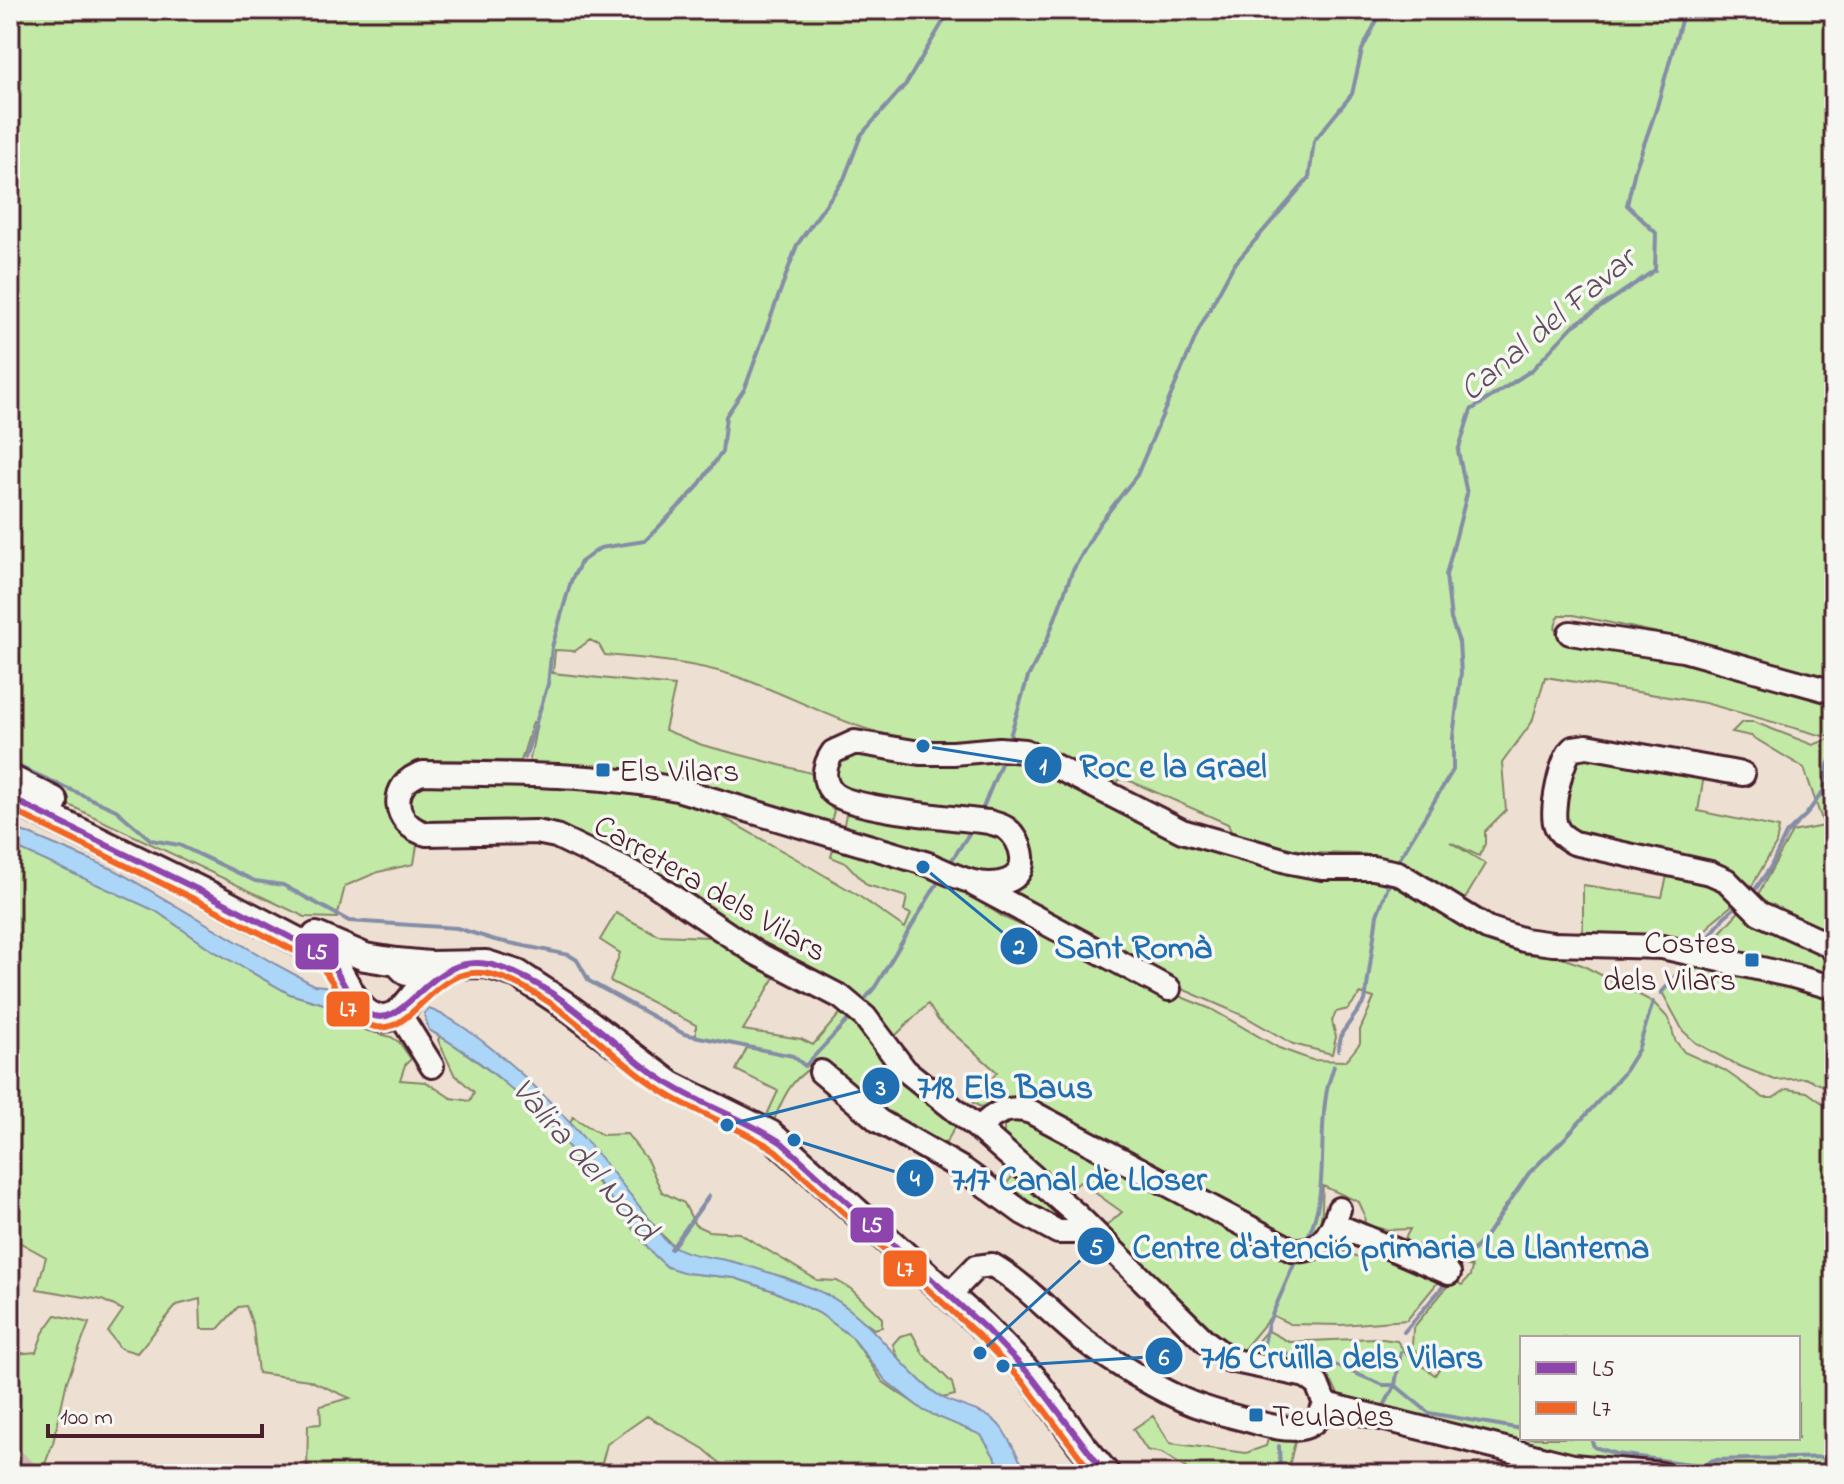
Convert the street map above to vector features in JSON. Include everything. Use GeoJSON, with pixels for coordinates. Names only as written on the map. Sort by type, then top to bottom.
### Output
{"type":"FeatureCollection","features":[{"type":"Feature","properties":{"kind":"highway"},"geometry":{"type":"LineString","coordinates":[[10,781],[48,808]]}},
{"type":"Feature","properties":{"kind":"main road"},"geometry":{"type":"LineString","coordinates":[[10,798],[48,808],[187,866],[305,938],[332,961],[356,1003],[371,1016],[391,1017],[403,1009],[433,976],[460,964]]}},
{"type":"Feature","properties":{"kind":"main road"},"geometry":{"type":"LineString","coordinates":[[305,938],[387,960],[429,965],[486,964],[518,974],[671,1085],[770,1134],[949,1295],[1032,1377],[1106,1474]]}},
{"type":"Feature","properties":{"kind":"main road"},"geometry":{"type":"LineString","coordinates":[[353,994],[355,975],[368,961],[387,960],[410,977],[412,987],[403,1009]]}},
{"type":"Feature","properties":{"kind":"street"},"geometry":{"type":"LineString","coordinates":[[1570,633],[1683,650],[1834,692]]}},
{"type":"Feature","properties":{"kind":"street","name":"Carretera dels Vilars"},"geometry":{"type":"LineString","coordinates":[[1325,1404],[1317,1384],[1306,1376],[1243,1363],[1221,1354],[1089,1227],[979,1129],[905,1070],[853,1005],[756,953],[651,882],[556,836],[536,832],[427,834],[416,831],[401,817],[398,798],[407,781],[423,773],[558,775],[636,781],[687,792],[928,864],[979,883],[1007,881],[1017,875],[1022,864],[1019,843],[1005,827],[840,798],[831,791],[826,780],[826,762],[833,752],[855,742],[920,753],[999,749],[1025,751],[1182,831],[1290,862],[1322,868],[1373,868],[1398,873],[1487,928],[1524,940],[1553,944],[1662,947],[1834,988]]}},
{"type":"Feature","properties":{"kind":"street"},"geometry":{"type":"LineString","coordinates":[[1743,774],[1587,746],[1573,748],[1564,760],[1553,811],[1554,824],[1561,835],[1574,843],[1710,873],[1726,880],[1759,913],[1834,950]]}},
{"type":"Feature","properties":{"kind":"street"},"geometry":{"type":"LineString","coordinates":[[963,879],[1169,989]]}},
{"type":"Feature","properties":{"kind":"street"},"geometry":{"type":"LineString","coordinates":[[403,1009],[432,1066]]}},
{"type":"Feature","properties":{"kind":"street"},"geometry":{"type":"LineString","coordinates":[[821,1072],[879,1121],[964,1170],[1023,1213],[1058,1232],[1081,1232],[1089,1227]]}},
{"type":"Feature","properties":{"kind":"street"},"geometry":{"type":"LineString","coordinates":[[979,1129],[986,1120],[1004,1110],[1012,1108],[1031,1112],[1292,1250],[1309,1250],[1318,1246],[1337,1216],[1449,1273]]}},
{"type":"Feature","properties":{"kind":"street"},"geometry":{"type":"LineString","coordinates":[[949,1295],[976,1267],[992,1265],[1086,1341],[1165,1391],[1194,1404],[1276,1427],[1306,1427],[1317,1421],[1325,1404],[1573,1466],[1661,1474]]}},
{"type":"Feature","properties":{"kind":"green space"},"geometry":{"type":"Polygon","coordinates":[[[10,10],[1834,10],[1834,679],[1696,641],[1573,615],[1560,615],[1556,630],[1563,642],[1685,660],[1834,699],[1834,734],[1823,736],[1705,703],[1545,677],[1532,722],[1502,763],[1506,810],[1485,831],[1485,844],[1479,856],[1450,842],[1486,864],[1463,902],[1364,854],[1314,853],[1238,838],[1232,834],[1228,824],[1128,780],[1120,779],[1115,785],[1015,739],[929,741],[898,737],[843,721],[732,675],[701,667],[605,655],[599,645],[590,640],[575,651],[555,650],[553,673],[675,686],[665,730],[702,745],[811,773],[817,791],[834,811],[830,826],[650,772],[585,765],[529,764],[537,723],[533,722],[521,761],[423,760],[407,766],[396,776],[390,789],[388,802],[391,816],[399,829],[411,839],[427,845],[417,845],[414,864],[378,872],[345,886],[337,918],[305,917],[31,787],[10,773],[10,10]]]}},
{"type":"Feature","properties":{"kind":"green space"},"geometry":{"type":"Polygon","coordinates":[[[1742,722],[1754,722],[1813,745],[1834,737],[1834,937],[1773,910],[1756,898],[1792,832],[1824,826],[1804,768],[1751,736],[1732,732],[1742,722]]]}},
{"type":"Feature","properties":{"kind":"green space"},"geometry":{"type":"Polygon","coordinates":[[[855,752],[928,764],[1015,758],[1147,824],[1399,884],[1431,908],[1501,945],[1526,954],[1559,957],[1582,965],[1653,1002],[1669,1019],[1675,1040],[1684,1052],[1724,1070],[1764,1098],[1773,1098],[1787,1089],[1807,1092],[1828,1107],[1834,1105],[1834,1474],[1678,1474],[1574,1465],[1340,1400],[1334,1386],[1314,1369],[1289,1361],[1246,1355],[1267,1330],[1289,1342],[1375,1338],[1397,1341],[1407,1355],[1435,1375],[1439,1369],[1412,1348],[1413,1328],[1451,1282],[1442,1277],[1407,1320],[1341,1325],[1290,1324],[1272,1315],[1239,1355],[1105,1227],[1122,1212],[1080,1182],[1069,1191],[1004,1135],[1004,1126],[1025,1114],[1300,1262],[1310,1261],[1334,1248],[1364,1259],[1370,1250],[1428,1266],[1462,1285],[1470,1276],[1472,1267],[1402,1244],[1410,1229],[1386,1230],[1365,1224],[1359,1202],[1323,1186],[1318,1230],[1305,1238],[1294,1239],[1024,1098],[996,1099],[981,1107],[973,1103],[997,1072],[938,1020],[928,1004],[895,1036],[858,996],[792,963],[680,885],[612,848],[546,820],[423,823],[409,812],[408,794],[416,785],[429,782],[558,783],[680,798],[717,814],[795,858],[905,928],[911,914],[904,911],[907,897],[867,885],[846,863],[831,857],[834,845],[935,873],[1005,918],[1112,969],[1211,1009],[1279,1048],[1312,1060],[1346,1061],[1360,1043],[1360,1030],[1374,998],[1360,994],[1348,1009],[1336,1012],[1332,1021],[1336,1037],[1332,1054],[1293,1044],[1244,1016],[1141,971],[1144,960],[1042,912],[1006,889],[1018,827],[862,796],[840,783],[837,774],[840,759],[855,752]]]}},
{"type":"Feature","properties":{"kind":"green space"},"geometry":{"type":"Polygon","coordinates":[[[1590,755],[1704,776],[1698,811],[1779,828],[1776,844],[1749,891],[1577,835],[1566,819],[1564,802],[1573,764],[1590,755]]]}},
{"type":"Feature","properties":{"kind":"green space"},"geometry":{"type":"Polygon","coordinates":[[[846,814],[934,821],[980,830],[1011,846],[1012,864],[1007,871],[985,876],[843,829],[846,814]]]}},
{"type":"Feature","properties":{"kind":"green space"},"geometry":{"type":"Polygon","coordinates":[[[10,844],[156,911],[212,950],[290,994],[338,1008],[359,1028],[391,1037],[399,1042],[411,1059],[405,1065],[400,1080],[426,1082],[451,1098],[470,1101],[474,1092],[454,1074],[438,1040],[440,1036],[455,1045],[522,1095],[568,1145],[653,1254],[686,1273],[735,1278],[774,1291],[819,1313],[852,1337],[883,1382],[927,1412],[981,1434],[1005,1474],[722,1474],[721,1464],[704,1449],[647,1416],[607,1444],[599,1474],[472,1474],[460,1463],[446,1474],[307,1474],[308,1425],[321,1424],[320,1406],[350,1398],[309,1380],[258,1373],[253,1326],[246,1306],[238,1307],[218,1329],[201,1329],[200,1299],[177,1305],[137,1353],[120,1348],[108,1332],[123,1310],[102,1300],[37,1289],[46,1257],[10,1237],[10,844]]]}},
{"type":"Feature","properties":{"kind":"green space"},"geometry":{"type":"Polygon","coordinates":[[[1668,872],[1718,884],[1736,902],[1713,921],[1696,944],[1583,935],[1583,885],[1662,897],[1668,872]]]}},
{"type":"Feature","properties":{"kind":"green space"},"geometry":{"type":"Polygon","coordinates":[[[1741,909],[1763,927],[1824,954],[1831,961],[1832,975],[1709,945],[1741,909]]]}},
{"type":"Feature","properties":{"kind":"green space"},"geometry":{"type":"Polygon","coordinates":[[[616,913],[658,935],[710,937],[777,974],[743,1030],[801,1039],[813,1045],[844,1009],[957,1124],[941,1151],[903,1127],[821,1062],[792,1085],[774,1120],[767,1115],[778,1091],[736,1070],[747,1048],[772,1052],[696,1037],[696,1025],[610,981],[620,953],[600,940],[616,913]]]}},
{"type":"Feature","properties":{"kind":"green space"},"geometry":{"type":"Polygon","coordinates":[[[1687,959],[1691,970],[1707,965],[1834,998],[1834,1085],[1824,1086],[1805,1078],[1775,1080],[1737,1065],[1696,1043],[1683,1031],[1662,992],[1687,959]]]}},
{"type":"Feature","properties":{"kind":"green space"},"geometry":{"type":"Polygon","coordinates":[[[573,1117],[602,1135],[627,1134],[647,1160],[662,1192],[684,1203],[695,1225],[708,1231],[739,1233],[817,1280],[837,1281],[851,1289],[882,1318],[882,1327],[874,1329],[826,1294],[784,1277],[679,1251],[661,1234],[570,1122],[573,1117]]]}},
{"type":"Feature","properties":{"kind":"green space"},"geometry":{"type":"Polygon","coordinates":[[[1016,1172],[1069,1221],[1043,1212],[1013,1191],[1006,1184],[1016,1172]]]}},
{"type":"Feature","properties":{"kind":"green space"},"geometry":{"type":"Polygon","coordinates":[[[56,1315],[89,1323],[67,1381],[53,1443],[41,1474],[10,1474],[10,1369],[15,1354],[36,1352],[43,1333],[56,1315]]]}},
{"type":"Feature","properties":{"kind":"green space"},"geometry":{"type":"Polygon","coordinates":[[[912,1333],[923,1354],[952,1383],[955,1395],[942,1398],[901,1361],[893,1344],[900,1336],[912,1333]]]}},
{"type":"Feature","properties":{"kind":"green space"},"geometry":{"type":"Polygon","coordinates":[[[1153,1416],[1170,1443],[1246,1453],[1266,1446],[1269,1436],[1295,1442],[1287,1474],[1195,1474],[1162,1453],[1147,1450],[1133,1429],[1153,1416]]]}},
{"type":"Feature","properties":{"kind":"water"},"geometry":{"type":"Polygon","coordinates":[[[10,826],[115,870],[314,985],[333,987],[338,1008],[290,994],[212,950],[156,911],[10,845],[10,826]]]}},
{"type":"Feature","properties":{"kind":"water","name":"Valira del Nord"},"geometry":{"type":"Polygon","coordinates":[[[429,1009],[469,1031],[540,1091],[605,1163],[665,1240],[689,1253],[767,1272],[838,1301],[867,1325],[935,1393],[977,1411],[1000,1426],[1028,1474],[1005,1474],[981,1435],[924,1411],[886,1381],[852,1337],[819,1313],[774,1291],[735,1278],[686,1273],[667,1267],[653,1254],[579,1159],[525,1101],[464,1051],[429,1030],[424,1013],[429,1009]]]}},
{"type":"Feature","properties":{"kind":"waterway"},"geometry":{"type":"LineString","coordinates":[[525,758],[548,684],[552,647],[571,581],[581,562],[600,548],[645,541],[696,489],[722,452],[726,416],[745,388],[797,245],[844,179],[861,135],[906,84],[950,10]]}},
{"type":"Feature","properties":{"kind":"waterway"},"geometry":{"type":"LineString","coordinates":[[1010,736],[1028,677],[1047,640],[1072,572],[1099,524],[1137,475],[1199,329],[1233,266],[1309,178],[1314,141],[1352,94],[1362,50],[1382,10]]}},
{"type":"Feature","properties":{"kind":"waterway","name":"Canal del Favar"},"geometry":{"type":"LineString","coordinates":[[1397,863],[1453,770],[1453,737],[1461,673],[1459,642],[1451,619],[1446,575],[1467,494],[1458,451],[1471,410],[1532,370],[1573,326],[1655,270],[1656,233],[1627,205],[1684,10]]}},
{"type":"Feature","properties":{"kind":"waterway"},"geometry":{"type":"LineString","coordinates":[[1752,894],[1770,868],[1786,834],[1806,815],[1824,790],[1828,765],[1834,752]]}},
{"type":"Feature","properties":{"kind":"waterway"},"geometry":{"type":"LineString","coordinates":[[10,757],[18,766],[116,810],[151,840],[179,845],[255,881],[283,885],[349,921],[457,928],[495,940],[569,955],[577,960],[589,981],[684,1034],[793,1056],[805,1066],[849,1019]]}},
{"type":"Feature","properties":{"kind":"waterway"},"geometry":{"type":"LineString","coordinates":[[980,815],[1002,761]]}},
{"type":"Feature","properties":{"kind":"waterway"},"geometry":{"type":"LineString","coordinates":[[952,860],[972,829]]}},
{"type":"Feature","properties":{"kind":"waterway"},"geometry":{"type":"LineString","coordinates":[[865,999],[938,882]]}},
{"type":"Feature","properties":{"kind":"waterway","name":"Canal del Favar"},"geometry":{"type":"LineString","coordinates":[[1338,1050],[1342,1033],[1365,1001],[1377,915],[1389,884]]}},
{"type":"Feature","properties":{"kind":"waterway"},"geometry":{"type":"LineString","coordinates":[[1705,943],[1724,917],[1737,906]]}},
{"type":"Feature","properties":{"kind":"waterway"},"geometry":{"type":"LineString","coordinates":[[1661,993],[1689,962]]}},
{"type":"Feature","properties":{"kind":"waterway"},"geometry":{"type":"LineString","coordinates":[[1461,1264],[1486,1236],[1529,1173],[1623,1074],[1638,1050],[1653,1002]]}},
{"type":"Feature","properties":{"kind":"waterway","name":"Canal del Favar"},"geometry":{"type":"LineString","coordinates":[[1307,1239],[1321,1187],[1324,1114],[1334,1066]]}},
{"type":"Feature","properties":{"kind":"waterway"},"geometry":{"type":"LineString","coordinates":[[671,1249],[709,1196]]}},
{"type":"Feature","properties":{"kind":"waterway","name":"Canal del Favar"},"geometry":{"type":"LineString","coordinates":[[1263,1349],[1268,1324],[1295,1262]]}},
{"type":"Feature","properties":{"kind":"waterway"},"geometry":{"type":"LineString","coordinates":[[1404,1332],[1446,1283]]}},
{"type":"Feature","properties":{"kind":"waterway"},"geometry":{"type":"LineString","coordinates":[[1242,1351],[1285,1353],[1335,1365],[1383,1385],[1395,1385],[1429,1413],[1520,1429]]}},
{"type":"Feature","properties":{"kind":"waterway"},"geometry":{"type":"LineString","coordinates":[[1384,1406],[1395,1385],[1401,1352]]}},
{"type":"Feature","properties":{"kind":"waterway"},"geometry":{"type":"LineString","coordinates":[[1592,1440],[1594,1447],[1617,1454],[1704,1466],[1713,1460],[1834,1457]]}},
{"type":"Feature","properties":{"kind":"waterway","name":"Canal del Favar"},"geometry":{"type":"LineString","coordinates":[[1279,1446],[1280,1474]]}},
{"type":"Feature","properties":{"kind":"tunnel"},"geometry":{"type":"LineString","coordinates":[[10,1459],[27,1474]]}},
{"type":"Feature","properties":{"kind":"transit line","name":"L5"},"geometry":{"type":"LineString","coordinates":[[10,798],[324,955],[354,1001],[367,1013],[382,1017],[395,1013],[437,977],[454,967],[475,963],[499,967],[547,990],[674,1087],[782,1143],[985,1328],[1032,1377],[1106,1474]]}},
{"type":"Feature","properties":{"kind":"transit line","name":"L7"},"geometry":{"type":"LineString","coordinates":[[10,809],[318,963],[343,1001],[361,1021],[379,1027],[394,1025],[452,979],[471,973],[493,975],[540,996],[668,1095],[776,1151],[978,1335],[1024,1383],[1093,1474]]}},
{"type":"Feature","properties":{"kind":"place","name":"Roc e la Grael"},"geometry":{"type":"Point","coordinates":[923,746]}},
{"type":"Feature","properties":{"kind":"place","name":"Els Vilars"},"geometry":{"type":"Point","coordinates":[603,770]}},
{"type":"Feature","properties":{"kind":"place","name":"Sant Romà"},"geometry":{"type":"Point","coordinates":[923,867]}},
{"type":"Feature","properties":{"kind":"place","name":"Costes dels Vilars"},"geometry":{"type":"Point","coordinates":[1752,960]}},
{"type":"Feature","properties":{"kind":"place","name":"718 Els Baus"},"geometry":{"type":"Point","coordinates":[727,1125]}},
{"type":"Feature","properties":{"kind":"place","name":"717 Canal de Lloser"},"geometry":{"type":"Point","coordinates":[794,1140]}},
{"type":"Feature","properties":{"kind":"place","name":"Centre d'atenció primaria La Llanterna"},"geometry":{"type":"Point","coordinates":[980,1353]}},
{"type":"Feature","properties":{"kind":"place","name":"716 Cruïlla dels Vilars"},"geometry":{"type":"Point","coordinates":[1003,1366]}},
{"type":"Feature","properties":{"kind":"place","name":"Teulades"},"geometry":{"type":"Point","coordinates":[1256,1415]}}]}
